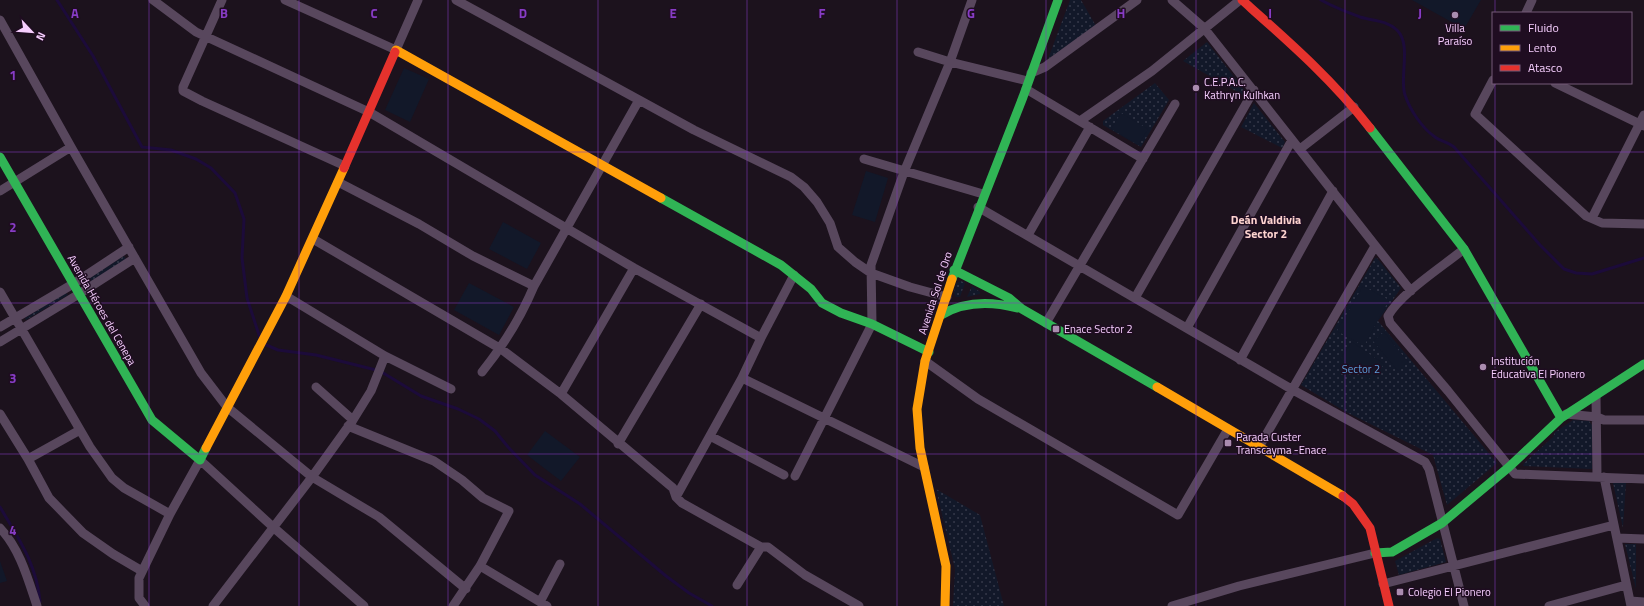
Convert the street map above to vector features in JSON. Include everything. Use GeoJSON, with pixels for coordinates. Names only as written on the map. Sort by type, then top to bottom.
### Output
{"type":"FeatureCollection","features":[{"type":"Feature","properties":{"kind":"street"},"geometry":{"type":"LineString","coordinates":[[153,0],[190,29],[369,112],[634,268],[761,338]]}},
{"type":"Feature","properties":{"kind":"street"},"geometry":{"type":"LineString","coordinates":[[222,0],[183,87],[185,94],[345,166]]}},
{"type":"Feature","properties":{"kind":"street"},"geometry":{"type":"LineString","coordinates":[[285,0],[396,50],[603,167],[781,265],[811,289],[822,303],[841,313],[872,324],[929,352]]}},
{"type":"Feature","properties":{"kind":"street"},"geometry":{"type":"LineString","coordinates":[[145,606],[139,598],[141,574],[170,514],[286,296],[313,239],[418,0]]}},
{"type":"Feature","properties":{"kind":"street"},"geometry":{"type":"LineString","coordinates":[[456,0],[694,130],[785,174],[804,187],[817,202],[830,223],[838,247],[854,262],[871,274],[910,287],[947,296]]}},
{"type":"Feature","properties":{"kind":"street"},"geometry":{"type":"LineString","coordinates":[[795,476],[872,324],[871,265],[904,172],[950,62],[972,0]]}},
{"type":"Feature","properties":{"kind":"street","name":"Avenida Sol de Oro"},"geometry":{"type":"LineString","coordinates":[[945,606],[946,566],[920,448],[918,409],[919,391],[925,361],[941,315],[954,270],[1058,0]]}},
{"type":"Feature","properties":{"kind":"street"},"geometry":{"type":"LineString","coordinates":[[1028,81],[1137,0]]}},
{"type":"Feature","properties":{"kind":"street"},"geometry":{"type":"LineString","coordinates":[[1172,0],[1204,28],[1411,292]]}},
{"type":"Feature","properties":{"kind":"street"},"geometry":{"type":"LineString","coordinates":[[1080,121],[1152,71],[1241,0],[1318,68],[1354,107],[1464,249],[1564,416]]}},
{"type":"Feature","properties":{"kind":"street"},"geometry":{"type":"LineString","coordinates":[[1526,12],[1532,0]]}},
{"type":"Feature","properties":{"kind":"street"},"geometry":{"type":"LineString","coordinates":[[0,20],[201,373],[227,407],[312,477],[379,517],[466,590]]}},
{"type":"Feature","properties":{"kind":"street"},"geometry":{"type":"LineString","coordinates":[[918,52],[950,62],[1028,81],[1080,121],[1142,159]]}},
{"type":"Feature","properties":{"kind":"street"},"geometry":{"type":"LineString","coordinates":[[1492,82],[1475,114],[1586,216],[1602,223],[1644,224]]}},
{"type":"Feature","properties":{"kind":"street"},"geometry":{"type":"LineString","coordinates":[[1557,84],[1642,125]]}},
{"type":"Feature","properties":{"kind":"street"},"geometry":{"type":"LineString","coordinates":[[1135,298],[1254,90]]}},
{"type":"Feature","properties":{"kind":"street"},"geometry":{"type":"LineString","coordinates":[[482,372],[501,348],[529,299],[534,286],[603,167],[639,100]]}},
{"type":"Feature","properties":{"kind":"street"},"geometry":{"type":"LineString","coordinates":[[1046,323],[1175,104]]}},
{"type":"Feature","properties":{"kind":"street"},"geometry":{"type":"LineString","coordinates":[[1300,149],[1354,107]]}},
{"type":"Feature","properties":{"kind":"street"},"geometry":{"type":"LineString","coordinates":[[1592,218],[1642,125],[1644,115]]}},
{"type":"Feature","properties":{"kind":"street"},"geometry":{"type":"LineString","coordinates":[[1028,235],[1090,127]]}},
{"type":"Feature","properties":{"kind":"street"},"geometry":{"type":"LineString","coordinates":[[1187,328],[1292,140]]}},
{"type":"Feature","properties":{"kind":"street"},"geometry":{"type":"LineString","coordinates":[[0,191],[71,147]]}},
{"type":"Feature","properties":{"kind":"street","name":"Avenida Héroes del Cenepa"},"geometry":{"type":"LineString","coordinates":[[0,157],[152,420],[200,460]]}},
{"type":"Feature","properties":{"kind":"street"},"geometry":{"type":"LineString","coordinates":[[864,159],[983,194]]}},
{"type":"Feature","properties":{"kind":"street"},"geometry":{"type":"LineString","coordinates":[[338,182],[419,224],[473,256],[534,286]]}},
{"type":"Feature","properties":{"kind":"street"},"geometry":{"type":"LineString","coordinates":[[1240,360],[1333,191]]}},
{"type":"Feature","properties":{"kind":"street"},"geometry":{"type":"LineString","coordinates":[[978,207],[1292,390],[1425,462],[1429,469],[1464,606]]}},
{"type":"Feature","properties":{"kind":"street"},"geometry":{"type":"LineString","coordinates":[[313,239],[501,348],[561,394],[618,444],[672,488],[676,497],[682,504],[761,547],[768,546],[805,575],[859,606]]}},
{"type":"Feature","properties":{"kind":"street"},"geometry":{"type":"LineString","coordinates":[[1259,447],[1374,246]]}},
{"type":"Feature","properties":{"kind":"street"},"geometry":{"type":"LineString","coordinates":[[0,327],[73,284],[129,248]]}},
{"type":"Feature","properties":{"kind":"street"},"geometry":{"type":"LineString","coordinates":[[1464,249],[1406,295],[1392,309],[1388,316],[1390,323],[1448,391],[1515,474],[1644,479]]}},
{"type":"Feature","properties":{"kind":"street"},"geometry":{"type":"LineString","coordinates":[[0,342],[135,258]]}},
{"type":"Feature","properties":{"kind":"street"},"geometry":{"type":"LineString","coordinates":[[561,394],[634,268]]}},
{"type":"Feature","properties":{"kind":"street"},"geometry":{"type":"LineString","coordinates":[[954,270],[1009,298],[1022,309],[1228,430],[1330,487],[1350,502],[1364,518],[1370,528],[1375,553],[1390,606]]}},
{"type":"Feature","properties":{"kind":"street"},"geometry":{"type":"LineString","coordinates":[[676,497],[742,378],[794,275]]}},
{"type":"Feature","properties":{"kind":"street"},"geometry":{"type":"LineString","coordinates":[[0,292],[90,447],[112,478],[124,488],[170,514]]}},
{"type":"Feature","properties":{"kind":"street"},"geometry":{"type":"LineString","coordinates":[[286,296],[385,356],[451,389]]}},
{"type":"Feature","properties":{"kind":"street"},"geometry":{"type":"LineString","coordinates":[[941,315],[956,307],[984,302],[998,303],[1022,309]]}},
{"type":"Feature","properties":{"kind":"street"},"geometry":{"type":"LineString","coordinates":[[618,444],[701,304]]}},
{"type":"Feature","properties":{"kind":"street"},"geometry":{"type":"LineString","coordinates":[[213,606],[312,477],[350,423],[371,391],[385,356]]}},
{"type":"Feature","properties":{"kind":"street"},"geometry":{"type":"LineString","coordinates":[[925,361],[978,399],[1178,515],[1228,430]]}},
{"type":"Feature","properties":{"kind":"street"},"geometry":{"type":"LineString","coordinates":[[1172,606],[1239,586],[1375,553],[1392,552],[1442,523],[1509,467],[1564,416],[1644,364]]}},
{"type":"Feature","properties":{"kind":"street"},"geometry":{"type":"LineString","coordinates":[[742,378],[924,467]]}},
{"type":"Feature","properties":{"kind":"street"},"geometry":{"type":"LineString","coordinates":[[316,387],[350,423],[434,461],[462,480],[483,498],[509,511],[466,590],[453,606]]}},
{"type":"Feature","properties":{"kind":"street"},"geometry":{"type":"LineString","coordinates":[[1596,395],[1600,477],[1614,525],[1630,604],[1644,602]]}},
{"type":"Feature","properties":{"kind":"street"},"geometry":{"type":"LineString","coordinates":[[1564,416],[1597,418],[1604,420],[1644,420]]}},
{"type":"Feature","properties":{"kind":"street"},"geometry":{"type":"LineString","coordinates":[[1,418],[28,459],[49,498],[74,525],[141,574]]}},
{"type":"Feature","properties":{"kind":"street"},"geometry":{"type":"LineString","coordinates":[[28,459],[80,430]]}},
{"type":"Feature","properties":{"kind":"street"},"geometry":{"type":"LineString","coordinates":[[710,436],[784,475]]}},
{"type":"Feature","properties":{"kind":"street"},"geometry":{"type":"LineString","coordinates":[[200,460],[273,527],[364,606]]}},
{"type":"Feature","properties":{"kind":"street"},"geometry":{"type":"LineString","coordinates":[[1383,584],[1614,525]]}},
{"type":"Feature","properties":{"kind":"street"},"geometry":{"type":"LineString","coordinates":[[0,528],[8,536],[20,558],[37,606]]}},
{"type":"Feature","properties":{"kind":"street"},"geometry":{"type":"LineString","coordinates":[[1617,538],[1644,539]]}},
{"type":"Feature","properties":{"kind":"street"},"geometry":{"type":"LineString","coordinates":[[737,585],[761,547]]}},
{"type":"Feature","properties":{"kind":"street"},"geometry":{"type":"LineString","coordinates":[[480,566],[543,604],[560,564]]}},
{"type":"Feature","properties":{"kind":"street"},"geometry":{"type":"LineString","coordinates":[[1549,606],[1626,585]]}},
{"type":"Feature","properties":{"kind":"green space"},"geometry":{"type":"Polygon","coordinates":[[[1070,0],[1081,0],[1096,26],[1048,59],[1070,0]]]}},
{"type":"Feature","properties":{"kind":"green space","name":"Villa Paraíso"},"geometry":{"type":"Polygon","coordinates":[[[1412,0],[1481,0],[1464,29],[1412,0]]]}},
{"type":"Feature","properties":{"kind":"green space"},"geometry":{"type":"Polygon","coordinates":[[[1207,42],[1245,91],[1243,95],[1183,61],[1207,42]]]}},
{"type":"Feature","properties":{"kind":"green space"},"geometry":{"type":"Polygon","coordinates":[[[404,68],[429,79],[410,122],[385,110],[404,68]]]}},
{"type":"Feature","properties":{"kind":"green space"},"geometry":{"type":"Polygon","coordinates":[[[1155,83],[1169,100],[1141,147],[1103,125],[1103,121],[1155,83]]]}},
{"type":"Feature","properties":{"kind":"green space"},"geometry":{"type":"Polygon","coordinates":[[[1254,103],[1285,142],[1282,148],[1241,127],[1254,103]]]}},
{"type":"Feature","properties":{"kind":"green space"},"geometry":{"type":"Polygon","coordinates":[[[1121,113],[1148,129],[1138,145],[1111,129],[1121,113]]]}},
{"type":"Feature","properties":{"kind":"green space"},"geometry":{"type":"Polygon","coordinates":[[[866,171],[888,178],[875,222],[852,215],[866,171]]]}},
{"type":"Feature","properties":{"kind":"green space"},"geometry":{"type":"Polygon","coordinates":[[[503,222],[541,243],[527,269],[489,249],[503,222]]]}},
{"type":"Feature","properties":{"kind":"green space"},"geometry":{"type":"Polygon","coordinates":[[[124,256],[126,259],[87,284],[85,281],[124,256]]]}},
{"type":"Feature","properties":{"kind":"green space","name":"Sector 2"},"geometry":{"type":"Polygon","coordinates":[[[1375,258],[1377,258],[1401,288],[1378,321],[1497,463],[1447,505],[1433,455],[1346,412],[1301,385],[1375,258]]]}},
{"type":"Feature","properties":{"kind":"green space"},"geometry":{"type":"Polygon","coordinates":[[[961,281],[965,283],[960,297],[956,297],[954,293],[956,283],[961,281]]]}},
{"type":"Feature","properties":{"kind":"green space"},"geometry":{"type":"Polygon","coordinates":[[[469,283],[514,307],[499,335],[454,310],[469,283]]]}},
{"type":"Feature","properties":{"kind":"green space"},"geometry":{"type":"Polygon","coordinates":[[[972,286],[980,292],[980,294],[967,297],[972,286]]]}},
{"type":"Feature","properties":{"kind":"green space"},"geometry":{"type":"Polygon","coordinates":[[[1363,286],[1389,300],[1364,346],[1337,331],[1363,286]]]}},
{"type":"Feature","properties":{"kind":"green space"},"geometry":{"type":"Polygon","coordinates":[[[66,293],[68,295],[26,320],[25,318],[66,293]]]}},
{"type":"Feature","properties":{"kind":"green space"},"geometry":{"type":"Polygon","coordinates":[[[1384,332],[1408,362],[1398,371],[1373,341],[1384,332]]]}},
{"type":"Feature","properties":{"kind":"green space"},"geometry":{"type":"Polygon","coordinates":[[[1352,342],[1384,364],[1372,380],[1340,359],[1352,342]]]}},
{"type":"Feature","properties":{"kind":"green space"},"geometry":{"type":"Polygon","coordinates":[[[1573,420],[1589,421],[1592,425],[1592,469],[1523,466],[1524,463],[1553,437],[1555,432],[1573,420]]]}},
{"type":"Feature","properties":{"kind":"green space"},"geometry":{"type":"Polygon","coordinates":[[[545,431],[580,457],[561,481],[527,455],[545,431]]]}},
{"type":"Feature","properties":{"kind":"green space"},"geometry":{"type":"Polygon","coordinates":[[[1613,483],[1626,483],[1623,528],[1613,483]]]}},
{"type":"Feature","properties":{"kind":"green space"},"geometry":{"type":"Polygon","coordinates":[[[936,489],[980,515],[1004,606],[953,606],[955,569],[936,489]]]}},
{"type":"Feature","properties":{"kind":"green space"},"geometry":{"type":"Polygon","coordinates":[[[1437,538],[1440,539],[1446,562],[1399,575],[1395,561],[1437,538]]]}},
{"type":"Feature","properties":{"kind":"green space"},"geometry":{"type":"Polygon","coordinates":[[[1625,544],[1636,544],[1636,589],[1625,544]]]}},
{"type":"Feature","properties":{"kind":"green space"},"geometry":{"type":"Polygon","coordinates":[[[0,561],[7,581],[0,583],[0,561]]]}},
{"type":"Feature","properties":{"kind":"waterway"},"geometry":{"type":"LineString","coordinates":[[57,0],[93,56],[142,147],[171,150],[196,159],[211,168],[235,193],[244,219],[242,258],[247,298],[260,338]]}},
{"type":"Feature","properties":{"kind":"waterway"},"geometry":{"type":"LineString","coordinates":[[1321,0],[1360,17],[1388,24],[1397,30],[1404,44],[1405,52],[1403,79],[1405,95],[1417,118],[1435,137],[1454,147],[1540,245],[1564,269],[1576,273],[1592,274],[1644,258]]}},
{"type":"Feature","properties":{"kind":"waterway"},"geometry":{"type":"LineString","coordinates":[[264,344],[278,350],[316,355],[380,371],[421,396],[458,409],[479,419],[495,431],[535,475],[580,504],[666,576],[689,593],[712,606]]}},
{"type":"Feature","properties":{"kind":"waterway"},"geometry":{"type":"LineString","coordinates":[[0,507],[20,541],[31,564],[40,602]]}},
{"type":"Feature","properties":{"kind":"traffic: fast"},"geometry":{"type":"LineString","coordinates":[[952,279],[1023,97],[1058,0]]}},
{"type":"Feature","properties":{"kind":"traffic: fast"},"geometry":{"type":"LineString","coordinates":[[1370,128],[1464,249],[1561,418]]}},
{"type":"Feature","properties":{"kind":"traffic: fast"},"geometry":{"type":"LineString","coordinates":[[0,157],[152,420],[200,460],[206,448]]}},
{"type":"Feature","properties":{"kind":"traffic: fast"},"geometry":{"type":"LineString","coordinates":[[661,198],[781,265],[811,289],[822,303],[841,313],[872,324],[929,352]]}},
{"type":"Feature","properties":{"kind":"traffic: fast"},"geometry":{"type":"LineString","coordinates":[[954,270],[1009,298],[1022,309],[1157,387]]}},
{"type":"Feature","properties":{"kind":"traffic: fast"},"geometry":{"type":"LineString","coordinates":[[941,315],[959,307],[987,303],[1017,308]]}},
{"type":"Feature","properties":{"kind":"traffic: fast"},"geometry":{"type":"LineString","coordinates":[[1375,553],[1392,552],[1442,523],[1509,467],[1561,418],[1644,364]]}},
{"type":"Feature","properties":{"kind":"traffic: slow"},"geometry":{"type":"LineString","coordinates":[[395,52],[396,50],[661,198]]}},
{"type":"Feature","properties":{"kind":"traffic: slow"},"geometry":{"type":"LineString","coordinates":[[206,448],[286,296],[344,168]]}},
{"type":"Feature","properties":{"kind":"traffic: slow"},"geometry":{"type":"LineString","coordinates":[[945,606],[946,566],[920,448],[917,409],[925,361],[952,279]]}},
{"type":"Feature","properties":{"kind":"traffic: slow"},"geometry":{"type":"LineString","coordinates":[[1157,387],[1343,496]]}},
{"type":"Feature","properties":{"kind":"traffic: jam"},"geometry":{"type":"LineString","coordinates":[[1242,0],[1325,77],[1370,128]]}},
{"type":"Feature","properties":{"kind":"traffic: jam"},"geometry":{"type":"LineString","coordinates":[[344,168],[395,52]]}},
{"type":"Feature","properties":{"kind":"traffic: jam"},"geometry":{"type":"LineString","coordinates":[[1343,496],[1353,504],[1370,528],[1389,606]]}},
{"type":"Feature","properties":{"kind":"place","name":"Villa Paraíso"},"geometry":{"type":"Point","coordinates":[1455,15]}},
{"type":"Feature","properties":{"kind":"place","name":"C.E.P.A.C. Kathryn Kulhkan"},"geometry":{"type":"Point","coordinates":[1196,88]}},
{"type":"Feature","properties":{"kind":"place","name":"Enace Sector 2"},"geometry":{"type":"Point","coordinates":[1056,329]}},
{"type":"Feature","properties":{"kind":"place","name":"Institución Educativa El Pionero"},"geometry":{"type":"Point","coordinates":[1483,367]}},
{"type":"Feature","properties":{"kind":"place","name":"Parada Custer Transcayma -Enace"},"geometry":{"type":"Point","coordinates":[1228,443]}},
{"type":"Feature","properties":{"kind":"place","name":"Colegio El Pionero"},"geometry":{"type":"Point","coordinates":[1400,592]}},
{"type":"Feature","properties":{"kind":"district","name":"Deán Valdivia Sector 2"},"geometry":{"type":"Point","coordinates":[1266,226]}}]}
